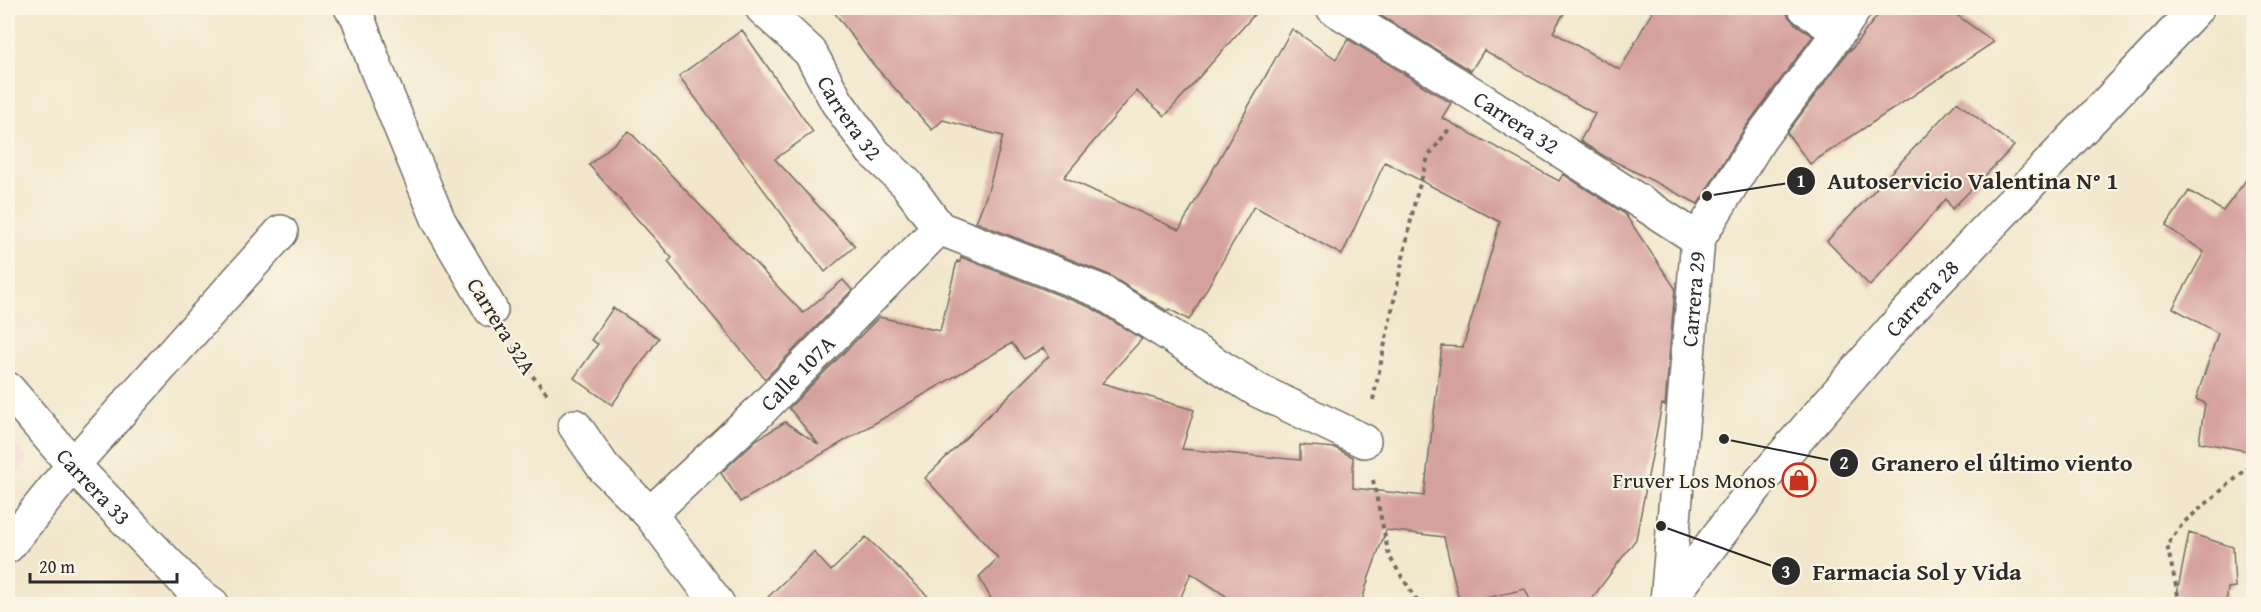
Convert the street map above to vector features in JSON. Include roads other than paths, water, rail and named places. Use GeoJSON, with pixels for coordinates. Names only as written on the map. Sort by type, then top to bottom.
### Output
{"type":"FeatureCollection","features":[{"type":"Feature","properties":{"kind":"street","name":"Carrera 32A"},"geometry":{"type":"LineString","coordinates":[[351,8],[357,15],[439,220],[491,310]]}},
{"type":"Feature","properties":{"kind":"street","name":"Carrera 32"},"geometry":{"type":"LineString","coordinates":[[762,8],[810,52],[837,102],[872,151],[906,183],[939,228]]}},
{"type":"Feature","properties":{"kind":"street","name":"Carrera 32"},"geometry":{"type":"LineString","coordinates":[[1333,8],[1473,94],[1698,240]]}},
{"type":"Feature","properties":{"kind":"street"},"geometry":{"type":"LineString","coordinates":[[1805,8],[1847,20]]}},
{"type":"Feature","properties":{"kind":"street","name":"Carrera 28"},"geometry":{"type":"LineString","coordinates":[[1667,603],[1754,489],[1905,315],[2197,8]]}},
{"type":"Feature","properties":{"kind":"street","name":"Carrera 29"},"geometry":{"type":"LineString","coordinates":[[1667,603],[1698,240],[1760,140],[1847,20]]}},
{"type":"Feature","properties":{"kind":"street"},"geometry":{"type":"LineString","coordinates":[[939,228],[1100,291],[1257,390],[1364,441]]}},
{"type":"Feature","properties":{"kind":"street","name":"Calle 107A"},"geometry":{"type":"LineString","coordinates":[[650,514],[760,411],[939,228]]}},
{"type":"Feature","properties":{"kind":"street"},"geometry":{"type":"LineString","coordinates":[[8,546],[73,465],[281,232]]}},
{"type":"Feature","properties":{"kind":"street","name":"Carrera 33"},"geometry":{"type":"LineString","coordinates":[[8,388],[73,465],[194,591],[212,604]]}},
{"type":"Feature","properties":{"kind":"street"},"geometry":{"type":"LineString","coordinates":[[575,426],[604,468],[650,514],[718,604]]}},
{"type":"Feature","properties":{"kind":"place","name":"Autoservicio Valentina N° 1"},"geometry":{"type":"Point","coordinates":[1707,196]}},
{"type":"Feature","properties":{"kind":"place","name":"Granero el último viento"},"geometry":{"type":"Point","coordinates":[1724,439]}},
{"type":"Feature","properties":{"kind":"place","name":"Fruver Los Monos"},"geometry":{"type":"Point","coordinates":[1799,480]}},
{"type":"Feature","properties":{"kind":"place","name":"Farmacia Sol y Vida"},"geometry":{"type":"Point","coordinates":[1661,526]}}]}
